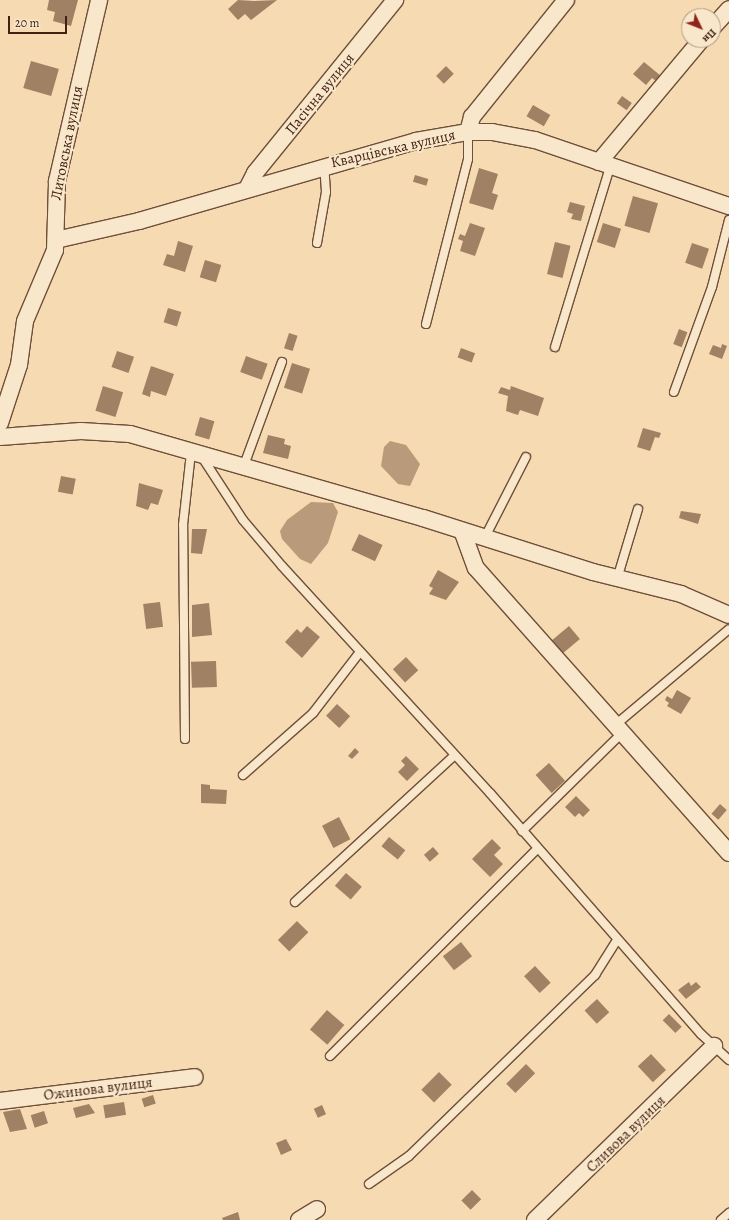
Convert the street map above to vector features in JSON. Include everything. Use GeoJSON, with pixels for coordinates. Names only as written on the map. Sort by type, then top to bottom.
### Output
{"type":"FeatureCollection","features":[{"type":"Feature","properties":{"kind":"street","name":"Литовська вулиця"},"geometry":{"type":"LineString","coordinates":[[0,423],[19,365],[25,321],[51,264],[56,240],[57,181],[99,0]]}},
{"type":"Feature","properties":{"kind":"street","name":"Пасічна вулиця"},"geometry":{"type":"LineString","coordinates":[[247,189],[255,173],[395,0]]}},
{"type":"Feature","properties":{"kind":"street"},"geometry":{"type":"LineString","coordinates":[[468,132],[475,113],[566,0]]}},
{"type":"Feature","properties":{"kind":"street"},"geometry":{"type":"LineString","coordinates":[[721,18],[729,9]]}},
{"type":"Feature","properties":{"kind":"street"},"geometry":{"type":"LineString","coordinates":[[605,164],[695,48]]}},
{"type":"Feature","properties":{"kind":"street","name":"Кварцівська вулиця"},"geometry":{"type":"LineString","coordinates":[[56,240],[247,189],[323,165],[416,141],[468,132],[512,134],[726,201]]}},
{"type":"Feature","properties":{"kind":"street"},"geometry":{"type":"LineString","coordinates":[[0,436],[21,432],[120,432],[196,455],[423,518],[463,533],[618,579],[681,594],[729,615]]}},
{"type":"Feature","properties":{"kind":"street"},"geometry":{"type":"LineString","coordinates":[[463,533],[476,568],[618,730],[729,853]]}},
{"type":"Feature","properties":{"kind":"street","name":"Сливова вулиця"},"geometry":{"type":"LineString","coordinates":[[535,1220],[714,1046]]}},
{"type":"Feature","properties":{"kind":"street","name":"Ожинова вулиця"},"geometry":{"type":"LineString","coordinates":[[0,1101],[195,1077]]}},
{"type":"Feature","properties":{"kind":"street"},"geometry":{"type":"LineString","coordinates":[[298,1220],[317,1209]]}},
{"type":"Feature","properties":{"kind":"lane"},"geometry":{"type":"LineString","coordinates":[[426,324],[468,159],[468,132]]}},
{"type":"Feature","properties":{"kind":"lane"},"geometry":{"type":"LineString","coordinates":[[555,347],[605,164]]}},
{"type":"Feature","properties":{"kind":"lane"},"geometry":{"type":"LineString","coordinates":[[317,243],[326,192],[323,165]]}},
{"type":"Feature","properties":{"kind":"lane"},"geometry":{"type":"LineString","coordinates":[[674,392],[705,306],[729,220]]}},
{"type":"Feature","properties":{"kind":"lane"},"geometry":{"type":"LineString","coordinates":[[243,468],[282,362]]}},
{"type":"Feature","properties":{"kind":"lane"},"geometry":{"type":"LineString","coordinates":[[196,455],[243,520],[360,652],[455,755],[617,940],[714,1046],[729,1060]]}},
{"type":"Feature","properties":{"kind":"lane"},"geometry":{"type":"LineString","coordinates":[[185,739],[183,525],[196,455]]}},
{"type":"Feature","properties":{"kind":"lane"},"geometry":{"type":"LineString","coordinates":[[484,539],[526,457]]}},
{"type":"Feature","properties":{"kind":"lane"},"geometry":{"type":"LineString","coordinates":[[618,579],[638,509]]}},
{"type":"Feature","properties":{"kind":"lane"},"geometry":{"type":"LineString","coordinates":[[522,831],[618,730],[729,629]]}},
{"type":"Feature","properties":{"kind":"lane"},"geometry":{"type":"LineString","coordinates":[[243,775],[308,718],[360,652]]}},
{"type":"Feature","properties":{"kind":"lane"},"geometry":{"type":"LineString","coordinates":[[295,902],[455,755]]}},
{"type":"Feature","properties":{"kind":"lane"},"geometry":{"type":"LineString","coordinates":[[330,1056],[537,849]]}},
{"type":"Feature","properties":{"kind":"lane"},"geometry":{"type":"LineString","coordinates":[[369,1184],[408,1156],[595,975],[617,940]]}},
{"type":"Feature","properties":{"kind":"lane"},"geometry":{"type":"LineString","coordinates":[[721,1220],[729,1213]]}},
{"type":"Feature","properties":{"kind":"shaded area"},"geometry":{"type":"Polygon","coordinates":[[[390,441],[406,445],[420,464],[410,486],[398,484],[381,466],[384,447],[390,441]]]}},
{"type":"Feature","properties":{"kind":"shaded area"},"geometry":{"type":"Polygon","coordinates":[[[311,502],[333,503],[338,512],[328,543],[311,564],[300,559],[282,539],[280,531],[287,520],[311,502]]]}},
{"type":"Feature","properties":{"kind":"building"},"geometry":{"type":"Polygon","coordinates":[[[49,0],[78,0],[71,26],[53,21],[55,12],[47,10],[49,0]]]}},
{"type":"Feature","properties":{"kind":"building"},"geometry":{"type":"Polygon","coordinates":[[[238,0],[277,0],[251,20],[245,14],[238,20],[228,9],[238,0]]]}},
{"type":"Feature","properties":{"kind":"building"},"geometry":{"type":"Polygon","coordinates":[[[31,61],[59,69],[51,96],[23,88],[31,61]]]}},
{"type":"Feature","properties":{"kind":"building"},"geometry":{"type":"Polygon","coordinates":[[[644,62],[661,76],[656,81],[652,78],[646,85],[633,74],[644,62]]]}},
{"type":"Feature","properties":{"kind":"building"},"geometry":{"type":"Polygon","coordinates":[[[446,66],[454,74],[444,84],[436,76],[446,66]]]}},
{"type":"Feature","properties":{"kind":"building"},"geometry":{"type":"Polygon","coordinates":[[[622,96],[632,103],[627,110],[617,103],[622,96]]]}},
{"type":"Feature","properties":{"kind":"building"},"geometry":{"type":"Polygon","coordinates":[[[533,105],[550,115],[544,126],[526,116],[533,105]]]}},
{"type":"Feature","properties":{"kind":"building"},"geometry":{"type":"Polygon","coordinates":[[[479,168],[498,174],[492,193],[498,195],[493,210],[469,203],[479,168]]]}},
{"type":"Feature","properties":{"kind":"building"},"geometry":{"type":"Polygon","coordinates":[[[415,175],[428,179],[426,186],[413,182],[415,175]]]}},
{"type":"Feature","properties":{"kind":"building"},"geometry":{"type":"Polygon","coordinates":[[[633,196],[658,203],[649,233],[624,226],[633,196]]]}},
{"type":"Feature","properties":{"kind":"building"},"geometry":{"type":"Polygon","coordinates":[[[570,202],[585,206],[581,221],[571,219],[573,214],[567,212],[570,202]]]}},
{"type":"Feature","properties":{"kind":"building"},"geometry":{"type":"Polygon","coordinates":[[[470,223],[485,228],[475,256],[460,251],[463,241],[458,239],[460,234],[465,236],[470,223]]]}},
{"type":"Feature","properties":{"kind":"building"},"geometry":{"type":"Polygon","coordinates":[[[603,223],[621,229],[615,248],[597,242],[603,223]]]}},
{"type":"Feature","properties":{"kind":"building"},"geometry":{"type":"Polygon","coordinates":[[[178,241],[193,246],[185,272],[163,265],[167,254],[174,256],[178,241]]]}},
{"type":"Feature","properties":{"kind":"building"},"geometry":{"type":"Polygon","coordinates":[[[555,242],[571,246],[563,278],[547,274],[555,242]]]}},
{"type":"Feature","properties":{"kind":"building"},"geometry":{"type":"Polygon","coordinates":[[[692,243],[709,249],[702,269],[685,263],[692,243]]]}},
{"type":"Feature","properties":{"kind":"building"},"geometry":{"type":"Polygon","coordinates":[[[205,260],[221,265],[216,282],[200,277],[205,260]]]}},
{"type":"Feature","properties":{"kind":"building"},"geometry":{"type":"Polygon","coordinates":[[[168,308],[181,312],[177,326],[164,322],[168,308]]]}},
{"type":"Feature","properties":{"kind":"building"},"geometry":{"type":"Polygon","coordinates":[[[679,329],[687,332],[682,347],[673,344],[679,329]]]}},
{"type":"Feature","properties":{"kind":"building"},"geometry":{"type":"Polygon","coordinates":[[[289,333],[298,336],[293,351],[284,348],[289,333]]]}},
{"type":"Feature","properties":{"kind":"building"},"geometry":{"type":"Polygon","coordinates":[[[722,344],[727,346],[722,359],[709,354],[713,345],[721,348],[722,344]]]}},
{"type":"Feature","properties":{"kind":"building"},"geometry":{"type":"Polygon","coordinates":[[[461,348],[475,353],[472,363],[458,357],[461,348]]]}},
{"type":"Feature","properties":{"kind":"building"},"geometry":{"type":"Polygon","coordinates":[[[117,351],[134,357],[128,373],[111,367],[117,351]]]}},
{"type":"Feature","properties":{"kind":"building"},"geometry":{"type":"Polygon","coordinates":[[[246,356],[268,364],[262,380],[240,372],[246,356]]]}},
{"type":"Feature","properties":{"kind":"building"},"geometry":{"type":"Polygon","coordinates":[[[292,363],[310,369],[302,394],[284,388],[292,363]]]}},
{"type":"Feature","properties":{"kind":"building"},"geometry":{"type":"Polygon","coordinates":[[[151,366],[174,374],[166,396],[151,391],[150,397],[142,394],[151,366]]]}},
{"type":"Feature","properties":{"kind":"building"},"geometry":{"type":"Polygon","coordinates":[[[103,386],[123,392],[115,417],[95,411],[103,386]]]}},
{"type":"Feature","properties":{"kind":"building"},"geometry":{"type":"Polygon","coordinates":[[[511,386],[544,398],[538,416],[520,410],[518,415],[506,411],[508,396],[498,393],[501,387],[510,390],[511,386]]]}},
{"type":"Feature","properties":{"kind":"building"},"geometry":{"type":"Polygon","coordinates":[[[200,417],[214,421],[209,439],[195,435],[200,417]]]}},
{"type":"Feature","properties":{"kind":"building"},"geometry":{"type":"Polygon","coordinates":[[[643,428],[661,433],[659,438],[655,437],[650,451],[637,447],[643,428]]]}},
{"type":"Feature","properties":{"kind":"building"},"geometry":{"type":"Polygon","coordinates":[[[268,435],[285,439],[284,444],[291,446],[288,459],[263,453],[268,435]]]}},
{"type":"Feature","properties":{"kind":"building"},"geometry":{"type":"Polygon","coordinates":[[[61,476],[76,479],[73,495],[58,492],[61,476]]]}},
{"type":"Feature","properties":{"kind":"building"},"geometry":{"type":"Polygon","coordinates":[[[139,483],[163,490],[158,505],[151,503],[148,510],[136,506],[139,483]]]}},
{"type":"Feature","properties":{"kind":"building"},"geometry":{"type":"Polygon","coordinates":[[[681,511],[701,514],[698,524],[679,518],[681,511]]]}},
{"type":"Feature","properties":{"kind":"building"},"geometry":{"type":"Polygon","coordinates":[[[192,529],[207,529],[202,554],[191,553],[192,529]]]}},
{"type":"Feature","properties":{"kind":"building"},"geometry":{"type":"Polygon","coordinates":[[[359,534],[383,545],[375,561],[351,550],[359,534]]]}},
{"type":"Feature","properties":{"kind":"building"},"geometry":{"type":"Polygon","coordinates":[[[438,570],[459,582],[446,600],[429,594],[433,588],[429,586],[438,570]]]}},
{"type":"Feature","properties":{"kind":"building"},"geometry":{"type":"Polygon","coordinates":[[[160,602],[163,627],[146,629],[143,604],[160,602]]]}},
{"type":"Feature","properties":{"kind":"building"},"geometry":{"type":"Polygon","coordinates":[[[209,603],[212,635],[192,637],[192,605],[209,603]]]}},
{"type":"Feature","properties":{"kind":"building"},"geometry":{"type":"Polygon","coordinates":[[[307,626],[320,637],[302,658],[285,642],[297,629],[301,633],[307,626]]]}},
{"type":"Feature","properties":{"kind":"building"},"geometry":{"type":"Polygon","coordinates":[[[569,626],[580,639],[562,654],[551,641],[569,626]]]}},
{"type":"Feature","properties":{"kind":"building"},"geometry":{"type":"Polygon","coordinates":[[[406,657],[418,670],[405,682],[393,669],[406,657]]]}},
{"type":"Feature","properties":{"kind":"building"},"geometry":{"type":"Polygon","coordinates":[[[216,661],[217,687],[192,688],[191,662],[216,661]]]}},
{"type":"Feature","properties":{"kind":"building"},"geometry":{"type":"Polygon","coordinates":[[[677,690],[691,698],[681,714],[667,706],[669,703],[665,700],[667,696],[672,699],[677,690]]]}},
{"type":"Feature","properties":{"kind":"building"},"geometry":{"type":"Polygon","coordinates":[[[337,704],[350,716],[339,728],[326,716],[337,704]]]}},
{"type":"Feature","properties":{"kind":"building"},"geometry":{"type":"Polygon","coordinates":[[[355,748],[359,752],[352,759],[348,756],[355,748]]]}},
{"type":"Feature","properties":{"kind":"building"},"geometry":{"type":"Polygon","coordinates":[[[406,756],[419,769],[407,781],[398,772],[405,765],[401,761],[406,756]]]}},
{"type":"Feature","properties":{"kind":"building"},"geometry":{"type":"Polygon","coordinates":[[[549,763],[565,781],[552,793],[536,775],[549,763]]]}},
{"type":"Feature","properties":{"kind":"building"},"geometry":{"type":"Polygon","coordinates":[[[201,784],[210,785],[210,789],[227,790],[226,804],[201,803],[201,784]]]}},
{"type":"Feature","properties":{"kind":"building"},"geometry":{"type":"Polygon","coordinates":[[[576,796],[590,810],[583,817],[579,813],[575,817],[565,807],[576,796]]]}},
{"type":"Feature","properties":{"kind":"building"},"geometry":{"type":"Polygon","coordinates":[[[720,804],[727,810],[718,820],[711,814],[720,804]]]}},
{"type":"Feature","properties":{"kind":"building"},"geometry":{"type":"Polygon","coordinates":[[[339,817],[350,839],[333,848],[322,826],[339,817]]]}},
{"type":"Feature","properties":{"kind":"building"},"geometry":{"type":"Polygon","coordinates":[[[389,837],[405,850],[398,860],[381,846],[389,837]]]}},
{"type":"Feature","properties":{"kind":"building"},"geometry":{"type":"Polygon","coordinates":[[[492,839],[501,848],[494,855],[503,864],[490,877],[472,859],[492,839]]]}},
{"type":"Feature","properties":{"kind":"building"},"geometry":{"type":"Polygon","coordinates":[[[433,847],[439,854],[430,862],[424,855],[433,847]]]}},
{"type":"Feature","properties":{"kind":"building"},"geometry":{"type":"Polygon","coordinates":[[[346,873],[362,887],[351,900],[335,886],[346,873]]]}},
{"type":"Feature","properties":{"kind":"building"},"geometry":{"type":"Polygon","coordinates":[[[297,921],[308,932],[289,951],[278,940],[297,921]]]}},
{"type":"Feature","properties":{"kind":"building"},"geometry":{"type":"Polygon","coordinates":[[[461,942],[472,956],[454,970],[443,956],[461,942]]]}},
{"type":"Feature","properties":{"kind":"building"},"geometry":{"type":"Polygon","coordinates":[[[535,966],[551,983],[540,993],[524,976],[535,966]]]}},
{"type":"Feature","properties":{"kind":"building"},"geometry":{"type":"Polygon","coordinates":[[[689,982],[691,986],[696,982],[701,987],[686,999],[678,990],[689,982]]]}},
{"type":"Feature","properties":{"kind":"building"},"geometry":{"type":"Polygon","coordinates":[[[597,999],[609,1012],[597,1024],[585,1011],[597,999]]]}},
{"type":"Feature","properties":{"kind":"building"},"geometry":{"type":"Polygon","coordinates":[[[327,1010],[344,1025],[327,1045],[310,1030],[327,1010]]]}},
{"type":"Feature","properties":{"kind":"building"},"geometry":{"type":"Polygon","coordinates":[[[669,1014],[682,1027],[675,1033],[663,1020],[669,1014]]]}},
{"type":"Feature","properties":{"kind":"building"},"geometry":{"type":"Polygon","coordinates":[[[651,1054],[666,1070],[653,1082],[638,1066],[651,1054]]]}},
{"type":"Feature","properties":{"kind":"building"},"geometry":{"type":"Polygon","coordinates":[[[526,1064],[535,1073],[515,1093],[506,1084],[526,1064]]]}},
{"type":"Feature","properties":{"kind":"building"},"geometry":{"type":"Polygon","coordinates":[[[439,1072],[452,1085],[434,1102],[421,1090],[439,1072]]]}},
{"type":"Feature","properties":{"kind":"building"},"geometry":{"type":"Polygon","coordinates":[[[153,1095],[156,1104],[144,1107],[142,1099],[153,1095]]]}},
{"type":"Feature","properties":{"kind":"building"},"geometry":{"type":"Polygon","coordinates":[[[124,1102],[126,1115],[105,1118],[103,1105],[124,1102]]]}},
{"type":"Feature","properties":{"kind":"building"},"geometry":{"type":"Polygon","coordinates":[[[89,1104],[95,1113],[76,1118],[73,1108],[89,1104]]]}},
{"type":"Feature","properties":{"kind":"building"},"geometry":{"type":"Polygon","coordinates":[[[322,1105],[326,1114],[318,1118],[314,1109],[322,1105]]]}},
{"type":"Feature","properties":{"kind":"building"},"geometry":{"type":"Polygon","coordinates":[[[20,1109],[27,1129],[10,1132],[3,1112],[20,1109]]]}},
{"type":"Feature","properties":{"kind":"building"},"geometry":{"type":"Polygon","coordinates":[[[44,1111],[48,1123],[35,1128],[31,1115],[44,1111]]]}},
{"type":"Feature","properties":{"kind":"building"},"geometry":{"type":"Polygon","coordinates":[[[286,1139],[292,1150],[281,1155],[276,1143],[286,1139]]]}},
{"type":"Feature","properties":{"kind":"building"},"geometry":{"type":"Polygon","coordinates":[[[472,1190],[481,1199],[471,1210],[461,1201],[472,1190]]]}},
{"type":"Feature","properties":{"kind":"building"},"geometry":{"type":"Polygon","coordinates":[[[238,1212],[240,1220],[223,1220],[222,1218],[238,1212]]]}}]}
